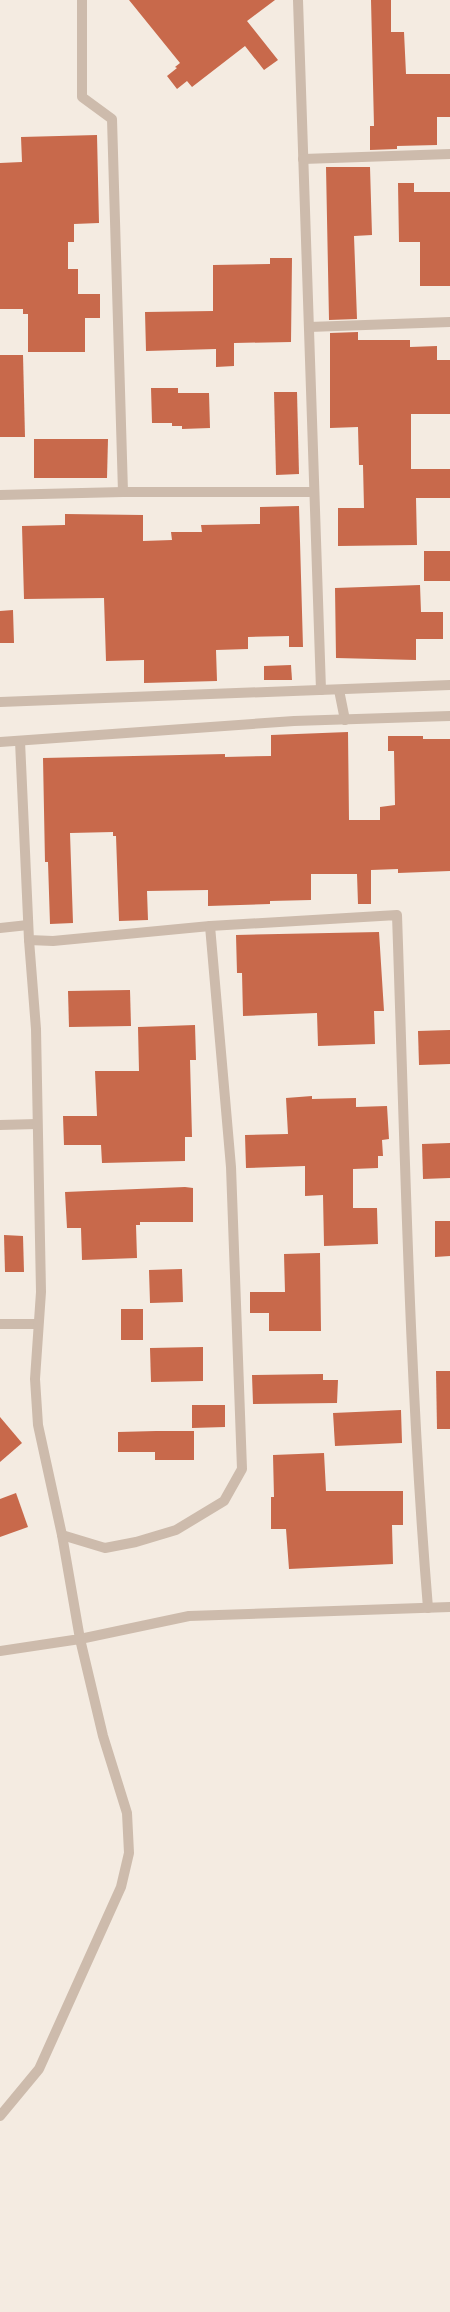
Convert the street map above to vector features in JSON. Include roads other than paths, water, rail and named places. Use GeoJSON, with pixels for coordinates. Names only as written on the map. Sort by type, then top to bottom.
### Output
{"type":"FeatureCollection","features":[{"type":"Feature","properties":{"kind":"street"},"geometry":{"type":"LineString","coordinates":[[82,0],[82,98],[112,119],[123,492]]}},
{"type":"Feature","properties":{"kind":"street"},"geometry":{"type":"LineString","coordinates":[[298,0],[321,690]]}},
{"type":"Feature","properties":{"kind":"street"},"geometry":{"type":"LineString","coordinates":[[303,159],[450,154]]}},
{"type":"Feature","properties":{"kind":"street"},"geometry":{"type":"LineString","coordinates":[[309,327],[450,322]]}},
{"type":"Feature","properties":{"kind":"street"},"geometry":{"type":"LineString","coordinates":[[0,496],[123,492],[314,492]]}},
{"type":"Feature","properties":{"kind":"street"},"geometry":{"type":"LineString","coordinates":[[0,702],[450,685]]}},
{"type":"Feature","properties":{"kind":"street"},"geometry":{"type":"LineString","coordinates":[[339,690],[344,720]]}},
{"type":"Feature","properties":{"kind":"street"},"geometry":{"type":"LineString","coordinates":[[0,742],[294,721],[450,716]]}},
{"type":"Feature","properties":{"kind":"street"},"geometry":{"type":"LineString","coordinates":[[0,2116],[39,2069],[121,1887],[128,1853],[127,1813],[103,1736],[80,1639],[62,1535],[38,1425],[35,1379],[41,1292],[36,1029],[28,925],[20,741]]}},
{"type":"Feature","properties":{"kind":"street"},"geometry":{"type":"LineString","coordinates":[[29,940],[53,940],[210,926],[397,915],[412,1350],[420,1513],[428,1608]]}},
{"type":"Feature","properties":{"kind":"street"},"geometry":{"type":"LineString","coordinates":[[0,928],[28,925]]}},
{"type":"Feature","properties":{"kind":"street"},"geometry":{"type":"LineString","coordinates":[[62,1535],[105,1548],[136,1542],[176,1530],[224,1501],[242,1469],[231,1167],[210,926]]}},
{"type":"Feature","properties":{"kind":"street"},"geometry":{"type":"LineString","coordinates":[[0,1125],[37,1124]]}},
{"type":"Feature","properties":{"kind":"street"},"geometry":{"type":"LineString","coordinates":[[0,1324],[38,1324]]}},
{"type":"Feature","properties":{"kind":"street"},"geometry":{"type":"LineString","coordinates":[[0,1651],[80,1639],[189,1616],[450,1607]]}}]}
